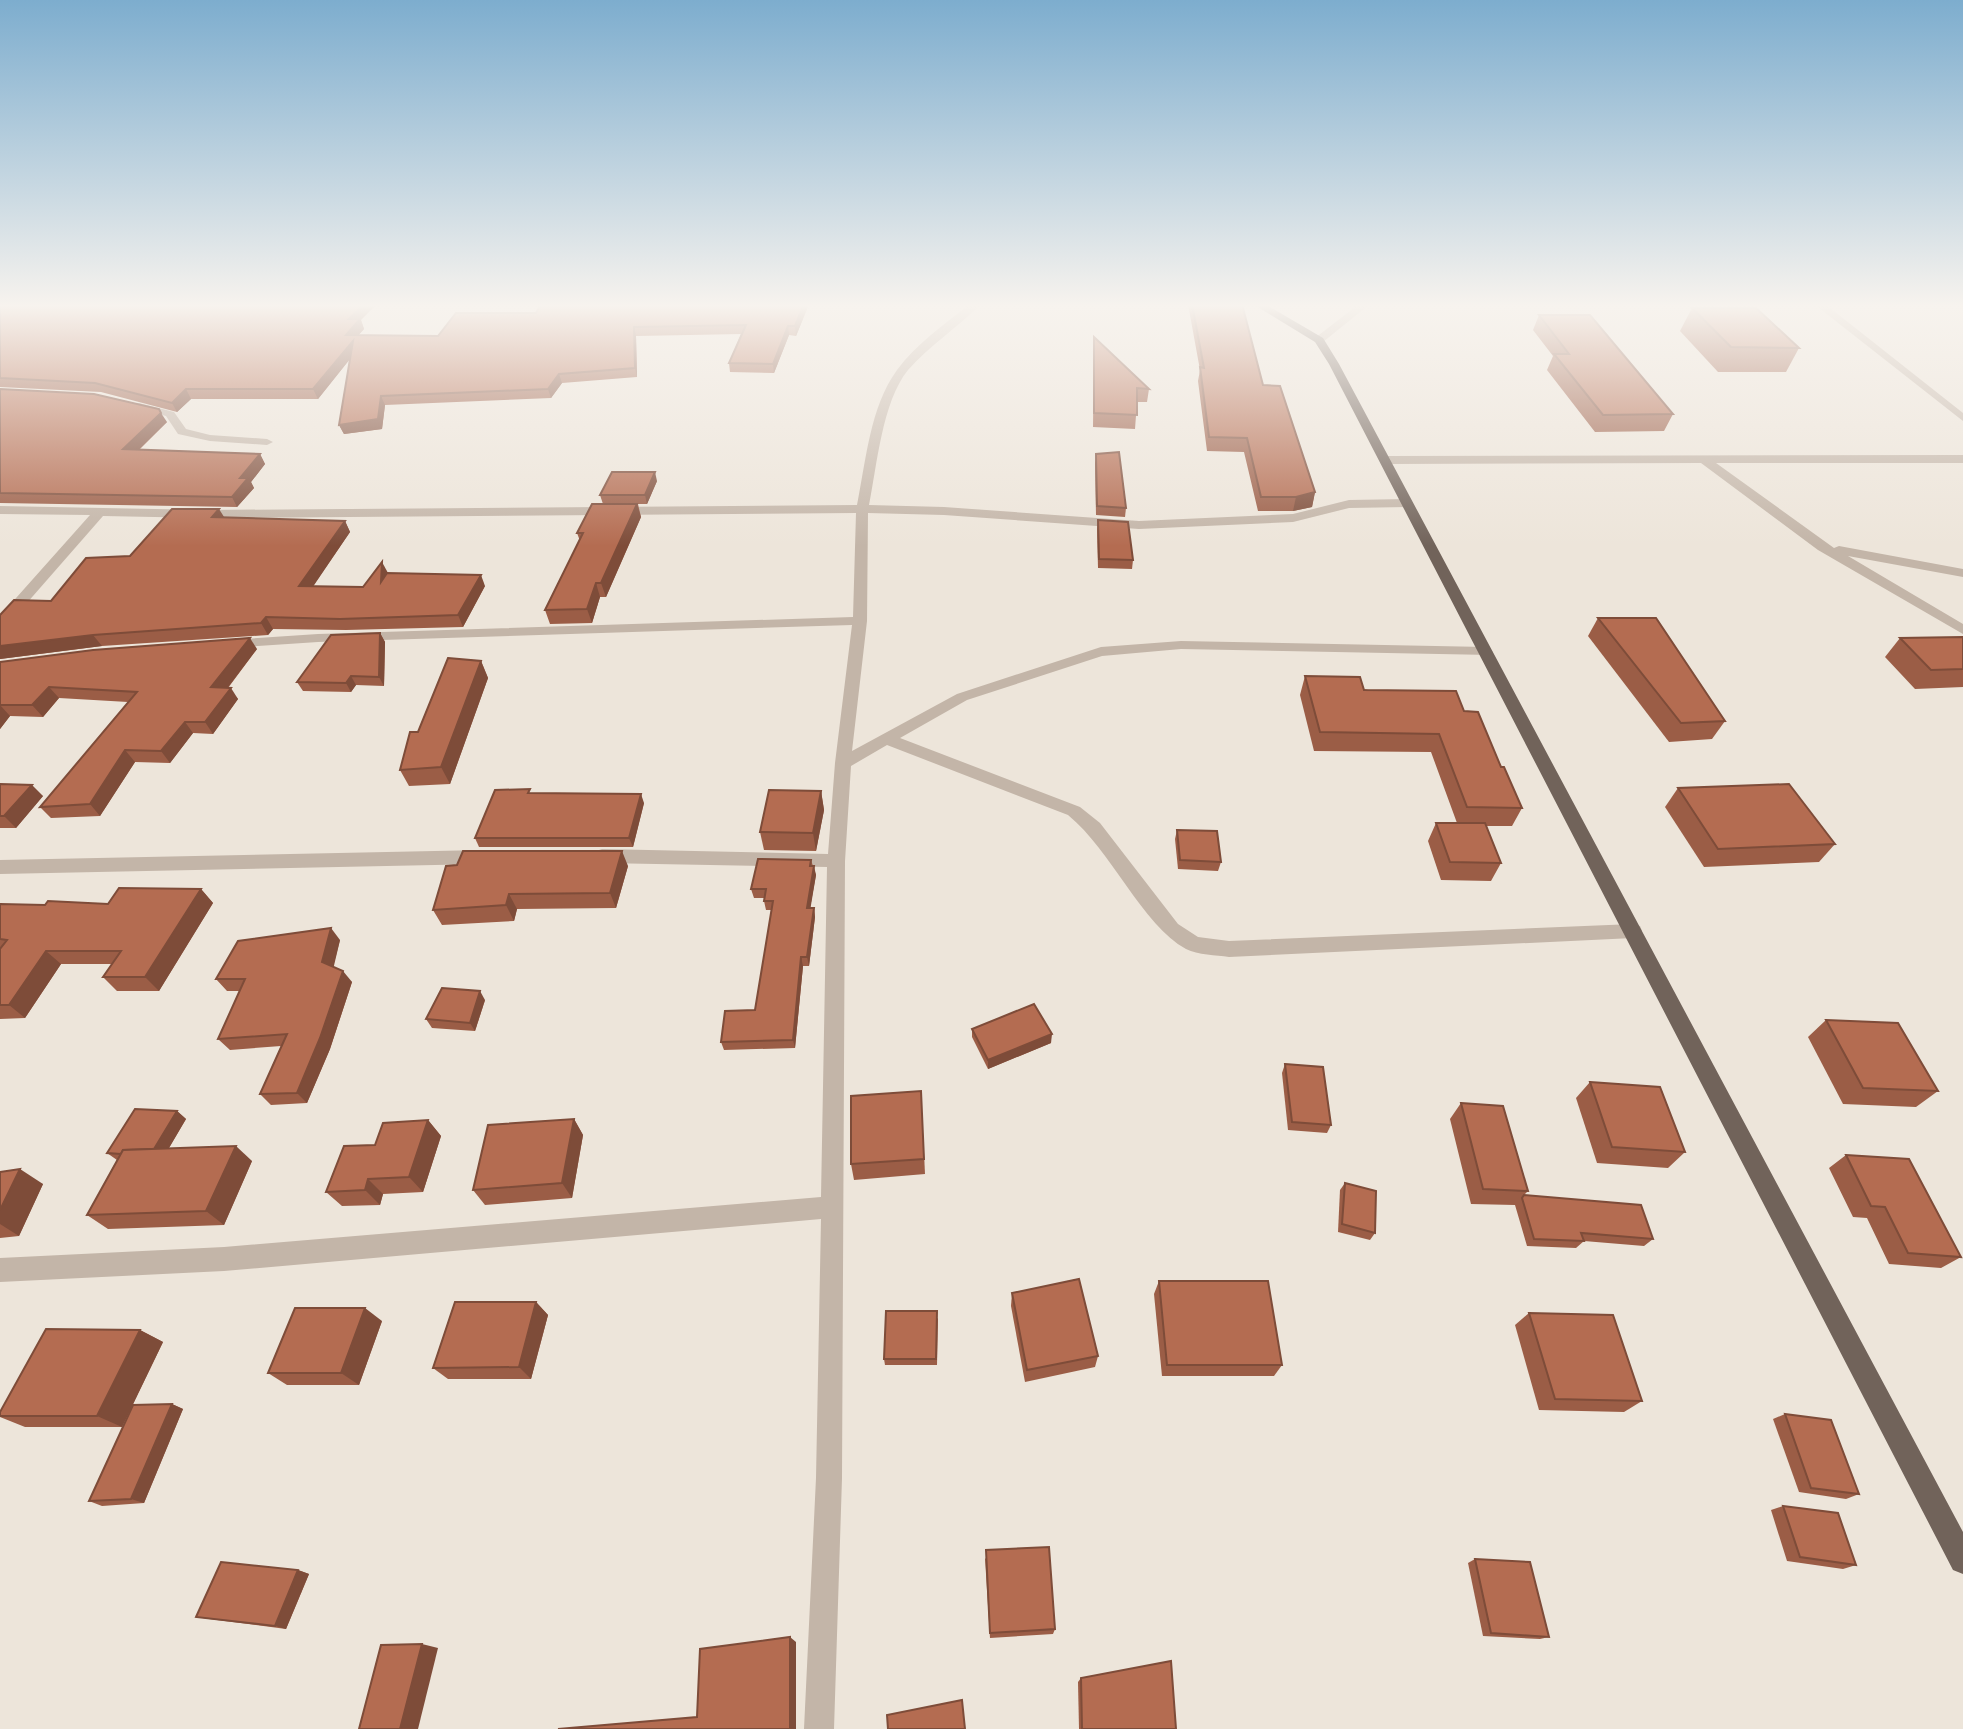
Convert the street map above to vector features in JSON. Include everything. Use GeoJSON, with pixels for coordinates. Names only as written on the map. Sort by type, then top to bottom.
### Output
{"type":"FeatureCollection","features":[{"type":"Feature","properties":{"kind":"main road"},"geometry":{"type":"LineString","coordinates":[[1343,385],[1963,1560]]}},
{"type":"Feature","properties":{"kind":"street"},"geometry":{"type":"LineString","coordinates":[[819,1729],[826,1615],[829,1478],[836,862],[842,763],[859,621],[863,557],[862,509],[884,405],[894,385]]}},
{"type":"Feature","properties":{"kind":"street"},"geometry":{"type":"LineString","coordinates":[[1921,385],[1963,418]]}},
{"type":"Feature","properties":{"kind":"street"},"geometry":{"type":"LineString","coordinates":[[126,403],[170,414],[182,432],[210,438],[267,442]]}},
{"type":"Feature","properties":{"kind":"street"},"geometry":{"type":"LineString","coordinates":[[1385,460],[1963,459]]}},
{"type":"Feature","properties":{"kind":"street"},"geometry":{"type":"LineString","coordinates":[[1704,460],[1823,547],[1963,629]]}},
{"type":"Feature","properties":{"kind":"street"},"geometry":{"type":"LineString","coordinates":[[0,510],[206,514],[862,509],[944,511],[1139,525],[1293,518],[1349,504],[1407,503]]}},
{"type":"Feature","properties":{"kind":"street"},"geometry":{"type":"LineString","coordinates":[[0,625],[100,512]]}},
{"type":"Feature","properties":{"kind":"street"},"geometry":{"type":"LineString","coordinates":[[1823,547],[1963,573]]}},
{"type":"Feature","properties":{"kind":"street"},"geometry":{"type":"LineString","coordinates":[[210,646],[317,638],[859,621]]}},
{"type":"Feature","properties":{"kind":"street"},"geometry":{"type":"LineString","coordinates":[[842,763],[962,697],[1101,652],[1181,645],[1486,652]]}},
{"type":"Feature","properties":{"kind":"street"},"geometry":{"type":"LineString","coordinates":[[886,740],[1074,811],[1094,827],[1171,929],[1194,944],[1229,949],[1633,931]]}},
{"type":"Feature","properties":{"kind":"street"},"geometry":{"type":"LineString","coordinates":[[0,867],[503,856]]}},
{"type":"Feature","properties":{"kind":"street"},"geometry":{"type":"LineString","coordinates":[[586,856],[836,862]]}},
{"type":"Feature","properties":{"kind":"street"},"geometry":{"type":"LineString","coordinates":[[0,1270],[224,1259],[831,1207]]}},
{"type":"Feature","properties":{"kind":"building"},"geometry":{"type":"Polygon","coordinates":[[[101,385],[317,385],[313,389],[186,389],[172,403],[101,385]]]}},
{"type":"Feature","properties":{"kind":"building"},"geometry":{"type":"Polygon","coordinates":[[[346,385],[551,385],[548,389],[381,396],[378,419],[339,425],[346,385]]]}},
{"type":"Feature","properties":{"kind":"building"},"geometry":{"type":"Polygon","coordinates":[[[1094,385],[1144,385],[1149,389],[1137,388],[1137,415],[1094,413],[1094,385]]]}},
{"type":"Feature","properties":{"kind":"building"},"geometry":{"type":"Polygon","coordinates":[[[1202,385],[1280,386],[1315,492],[1296,497],[1261,497],[1247,438],[1209,437],[1202,385]]]}},
{"type":"Feature","properties":{"kind":"building"},"geometry":{"type":"Polygon","coordinates":[[[1579,385],[1648,385],[1673,414],[1603,415],[1579,385]]]}},
{"type":"Feature","properties":{"kind":"building"},"geometry":{"type":"Polygon","coordinates":[[[0,389],[94,394],[159,409],[161,413],[123,449],[260,454],[240,478],[248,478],[232,497],[0,493],[0,389]]]}},
{"type":"Feature","properties":{"kind":"building"},"geometry":{"type":"Polygon","coordinates":[[[1119,452],[1126,508],[1097,506],[1096,454],[1119,452]]]}},
{"type":"Feature","properties":{"kind":"building"},"geometry":{"type":"Polygon","coordinates":[[[612,472],[655,472],[645,495],[600,495],[612,472]]]}},
{"type":"Feature","properties":{"kind":"building"},"geometry":{"type":"Polygon","coordinates":[[[592,504],[637,504],[601,583],[596,583],[587,609],[545,610],[583,533],[577,533],[592,504]]]}},
{"type":"Feature","properties":{"kind":"building"},"geometry":{"type":"Polygon","coordinates":[[[172,509],[219,509],[212,517],[345,521],[299,586],[363,587],[382,562],[381,582],[387,573],[481,575],[458,615],[340,619],[266,617],[261,623],[93,635],[0,646],[0,615],[14,600],[51,601],[86,558],[130,556],[172,509]]]}},
{"type":"Feature","properties":{"kind":"building"},"geometry":{"type":"Polygon","coordinates":[[[1098,520],[1128,522],[1133,560],[1099,559],[1098,520]]]}},
{"type":"Feature","properties":{"kind":"building"},"geometry":{"type":"Polygon","coordinates":[[[1598,618],[1656,618],[1725,721],[1681,723],[1598,618]]]}},
{"type":"Feature","properties":{"kind":"building"},"geometry":{"type":"Polygon","coordinates":[[[380,633],[379,677],[351,676],[346,683],[297,682],[331,635],[380,633]]]}},
{"type":"Feature","properties":{"kind":"building"},"geometry":{"type":"Polygon","coordinates":[[[1963,637],[1963,669],[1931,670],[1900,638],[1963,637]]]}},
{"type":"Feature","properties":{"kind":"building"},"geometry":{"type":"Polygon","coordinates":[[[250,638],[211,687],[231,688],[205,722],[185,722],[161,751],[125,750],[90,804],[40,807],[137,692],[49,687],[32,705],[0,705],[0,662],[93,650],[250,638]]]}},
{"type":"Feature","properties":{"kind":"building"},"geometry":{"type":"Polygon","coordinates":[[[448,658],[481,661],[441,767],[400,770],[410,732],[418,732],[448,658]]]}},
{"type":"Feature","properties":{"kind":"building"},"geometry":{"type":"Polygon","coordinates":[[[1305,676],[1360,677],[1364,690],[1456,691],[1464,711],[1478,712],[1522,808],[1467,807],[1439,734],[1320,732],[1305,676]]]}},
{"type":"Feature","properties":{"kind":"building"},"geometry":{"type":"Polygon","coordinates":[[[0,784],[32,785],[4,816],[0,816],[0,784]]]}},
{"type":"Feature","properties":{"kind":"building"},"geometry":{"type":"Polygon","coordinates":[[[1789,784],[1835,844],[1718,849],[1678,788],[1789,784]]]}},
{"type":"Feature","properties":{"kind":"building"},"geometry":{"type":"Polygon","coordinates":[[[530,789],[528,793],[641,794],[629,838],[475,838],[495,790],[530,789]]]}},
{"type":"Feature","properties":{"kind":"building"},"geometry":{"type":"Polygon","coordinates":[[[769,790],[821,791],[813,833],[760,832],[769,790]]]}},
{"type":"Feature","properties":{"kind":"building"},"geometry":{"type":"Polygon","coordinates":[[[1436,823],[1485,823],[1501,863],[1450,862],[1436,823]]]}},
{"type":"Feature","properties":{"kind":"building"},"geometry":{"type":"Polygon","coordinates":[[[1177,830],[1217,831],[1221,862],[1180,860],[1177,830]]]}},
{"type":"Feature","properties":{"kind":"building"},"geometry":{"type":"Polygon","coordinates":[[[463,851],[622,851],[610,893],[509,894],[506,905],[433,910],[446,866],[457,865],[463,851]]]}},
{"type":"Feature","properties":{"kind":"building"},"geometry":{"type":"Polygon","coordinates":[[[758,859],[811,860],[810,866],[814,866],[807,908],[814,908],[807,957],[801,957],[793,1040],[721,1042],[725,1011],[755,1010],[773,901],[764,901],[766,889],[751,889],[758,859]]]}},
{"type":"Feature","properties":{"kind":"building"},"geometry":{"type":"Polygon","coordinates":[[[119,888],[201,889],[145,977],[103,977],[121,951],[46,951],[9,1005],[0,1005],[0,949],[7,940],[0,939],[0,904],[45,905],[48,901],[108,904],[119,888]]]}},
{"type":"Feature","properties":{"kind":"building"},"geometry":{"type":"Polygon","coordinates":[[[331,928],[322,962],[343,971],[320,1038],[297,1093],[260,1094],[287,1034],[218,1039],[245,979],[216,979],[238,941],[331,928]]]}},
{"type":"Feature","properties":{"kind":"building"},"geometry":{"type":"Polygon","coordinates":[[[442,988],[480,991],[470,1023],[426,1019],[442,988]]]}},
{"type":"Feature","properties":{"kind":"building"},"geometry":{"type":"Polygon","coordinates":[[[1034,1004],[1052,1034],[988,1060],[972,1029],[1034,1004]]]}},
{"type":"Feature","properties":{"kind":"building"},"geometry":{"type":"Polygon","coordinates":[[[1826,1020],[1898,1023],[1938,1091],[1863,1088],[1826,1020]]]}},
{"type":"Feature","properties":{"kind":"building"},"geometry":{"type":"Polygon","coordinates":[[[1285,1064],[1323,1067],[1331,1125],[1292,1122],[1285,1064]]]}},
{"type":"Feature","properties":{"kind":"building"},"geometry":{"type":"Polygon","coordinates":[[[1590,1082],[1660,1087],[1685,1152],[1612,1147],[1590,1082]]]}},
{"type":"Feature","properties":{"kind":"building"},"geometry":{"type":"Polygon","coordinates":[[[921,1091],[924,1159],[851,1164],[851,1096],[921,1091]]]}},
{"type":"Feature","properties":{"kind":"building"},"geometry":{"type":"Polygon","coordinates":[[[1461,1103],[1503,1106],[1528,1191],[1483,1189],[1461,1103]]]}},
{"type":"Feature","properties":{"kind":"building"},"geometry":{"type":"Polygon","coordinates":[[[135,1109],[177,1111],[154,1149],[123,1150],[121,1154],[107,1153],[135,1109]]]}},
{"type":"Feature","properties":{"kind":"building"},"geometry":{"type":"Polygon","coordinates":[[[574,1119],[562,1183],[473,1190],[488,1125],[574,1119]]]}},
{"type":"Feature","properties":{"kind":"building"},"geometry":{"type":"Polygon","coordinates":[[[428,1120],[409,1177],[368,1179],[365,1190],[326,1192],[344,1146],[375,1145],[383,1123],[428,1120]]]}},
{"type":"Feature","properties":{"kind":"building"},"geometry":{"type":"Polygon","coordinates":[[[236,1146],[206,1211],[87,1215],[123,1150],[236,1146]]]}},
{"type":"Feature","properties":{"kind":"building"},"geometry":{"type":"Polygon","coordinates":[[[1846,1155],[1909,1159],[1961,1257],[1908,1253],[1885,1207],[1871,1206],[1846,1155]]]}},
{"type":"Feature","properties":{"kind":"building"},"geometry":{"type":"Polygon","coordinates":[[[20,1169],[0,1210],[0,1172],[20,1169]]]}},
{"type":"Feature","properties":{"kind":"building"},"geometry":{"type":"Polygon","coordinates":[[[1345,1183],[1376,1191],[1375,1233],[1342,1224],[1345,1183]]]}},
{"type":"Feature","properties":{"kind":"building"},"geometry":{"type":"Polygon","coordinates":[[[1524,1195],[1641,1205],[1653,1239],[1581,1233],[1584,1241],[1534,1239],[1522,1198],[1524,1195]]]}},
{"type":"Feature","properties":{"kind":"building"},"geometry":{"type":"Polygon","coordinates":[[[1079,1279],[1098,1356],[1027,1370],[1012,1293],[1079,1279]]]}},
{"type":"Feature","properties":{"kind":"building"},"geometry":{"type":"Polygon","coordinates":[[[1159,1281],[1268,1281],[1282,1365],[1167,1365],[1159,1281]]]}},
{"type":"Feature","properties":{"kind":"building"},"geometry":{"type":"Polygon","coordinates":[[[455,1302],[536,1302],[519,1367],[433,1368],[455,1302]]]}},
{"type":"Feature","properties":{"kind":"building"},"geometry":{"type":"Polygon","coordinates":[[[295,1308],[365,1308],[341,1373],[268,1373],[295,1308]]]}},
{"type":"Feature","properties":{"kind":"building"},"geometry":{"type":"Polygon","coordinates":[[[886,1311],[937,1311],[936,1359],[884,1359],[886,1311]]]}},
{"type":"Feature","properties":{"kind":"building"},"geometry":{"type":"Polygon","coordinates":[[[1529,1313],[1613,1315],[1642,1401],[1555,1399],[1529,1313]]]}},
{"type":"Feature","properties":{"kind":"building"},"geometry":{"type":"Polygon","coordinates":[[[46,1329],[140,1330],[97,1416],[0,1416],[46,1329]]]}},
{"type":"Feature","properties":{"kind":"building"},"geometry":{"type":"Polygon","coordinates":[[[172,1404],[131,1499],[89,1501],[133,1405],[172,1404]]]}},
{"type":"Feature","properties":{"kind":"building"},"geometry":{"type":"Polygon","coordinates":[[[1785,1414],[1831,1420],[1859,1494],[1811,1488],[1785,1414]]]}},
{"type":"Feature","properties":{"kind":"building"},"geometry":{"type":"Polygon","coordinates":[[[1783,1506],[1838,1513],[1856,1565],[1800,1557],[1783,1506]]]}},
{"type":"Feature","properties":{"kind":"building"},"geometry":{"type":"Polygon","coordinates":[[[1049,1547],[1055,1629],[990,1633],[986,1550],[1049,1547]]]}},
{"type":"Feature","properties":{"kind":"building"},"geometry":{"type":"Polygon","coordinates":[[[1475,1559],[1530,1562],[1549,1637],[1491,1633],[1475,1559]]]}},
{"type":"Feature","properties":{"kind":"building"},"geometry":{"type":"Polygon","coordinates":[[[221,1562],[298,1570],[275,1626],[196,1617],[221,1562]]]}},
{"type":"Feature","properties":{"kind":"building"},"geometry":{"type":"Polygon","coordinates":[[[790,1637],[790,1729],[558,1729],[697,1717],[700,1649],[790,1637]]]}},
{"type":"Feature","properties":{"kind":"building"},"geometry":{"type":"Polygon","coordinates":[[[422,1644],[400,1729],[359,1729],[381,1645],[422,1644]]]}},
{"type":"Feature","properties":{"kind":"building"},"geometry":{"type":"Polygon","coordinates":[[[1171,1661],[1176,1729],[1082,1729],[1081,1678],[1171,1661]]]}},
{"type":"Feature","properties":{"kind":"building"},"geometry":{"type":"Polygon","coordinates":[[[962,1700],[965,1729],[888,1729],[887,1715],[962,1700]]]}}]}
